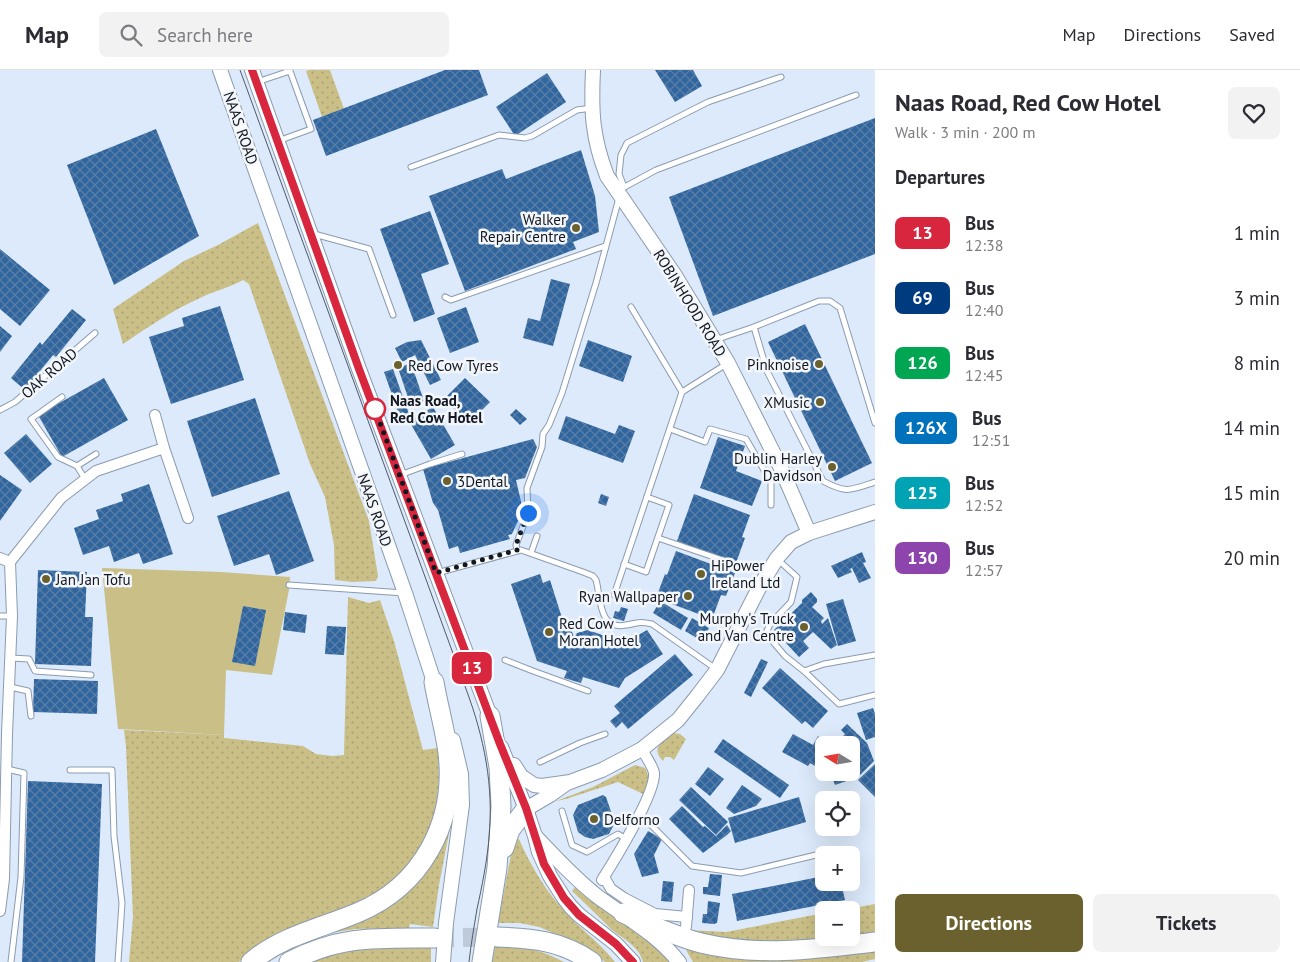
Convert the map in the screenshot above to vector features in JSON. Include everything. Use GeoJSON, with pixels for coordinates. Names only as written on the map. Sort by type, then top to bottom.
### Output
{"type":"FeatureCollection","features":[{"type":"Feature","properties":{"kind":"highway"},"geometry":{"type":"LineString","coordinates":[[251,962],[266,951],[303,932],[360,912],[381,900],[407,880],[424,860],[441,826],[448,789],[448,754],[434,682]]}},
{"type":"Feature","properties":{"kind":"highway"},"geometry":{"type":"LineString","coordinates":[[482,962],[497,868],[501,814],[500,786],[490,716]]}},
{"type":"Feature","properties":{"kind":"highway"},"geometry":{"type":"LineString","coordinates":[[497,868],[510,830],[526,808]]}},
{"type":"Feature","properties":{"kind":"highway"},"geometry":{"type":"LineString","coordinates":[[623,913],[672,934],[701,943],[733,949],[765,951],[807,950],[875,942]]}},
{"type":"Feature","properties":{"kind":"highway"},"geometry":{"type":"LineString","coordinates":[[497,937],[524,938],[550,942],[572,950],[592,962]]}},
{"type":"Feature","properties":{"kind":"highway"},"geometry":{"type":"LineString","coordinates":[[289,962],[320,948],[351,940],[366,938],[435,938]]}},
{"type":"Feature","properties":{"kind":"main road","name":"NAAS ROAD"},"geometry":{"type":"LineString","coordinates":[[220,70],[405,593],[458,758],[462,788],[460,822],[447,914],[443,962]]}},
{"type":"Feature","properties":{"kind":"main road","name":"ROBINHOOD ROAD"},"geometry":{"type":"LineString","coordinates":[[593,70],[593,122],[600,159],[607,176],[620,191],[674,274],[728,363],[781,468],[809,533]]}},
{"type":"Feature","properties":{"kind":"main road","name":"NAAS ROAD"},"geometry":{"type":"LineString","coordinates":[[255,76],[359,369],[500,744],[526,808],[544,864],[564,898],[579,915],[616,944],[633,962]]}},
{"type":"Feature","properties":{"kind":"main road"},"geometry":{"type":"LineString","coordinates":[[500,744],[520,776],[534,785],[542,786],[570,782],[602,770],[642,749],[678,720],[717,670],[776,558],[791,542],[809,533],[875,512]]}},
{"type":"Feature","properties":{"kind":"main road"},"geometry":{"type":"LineString","coordinates":[[526,808],[570,782]]}},
{"type":"Feature","properties":{"kind":"main road"},"geometry":{"type":"LineString","coordinates":[[550,795],[535,817],[534,832],[559,861],[582,883],[657,940],[679,962]]}},
{"type":"Feature","properties":{"kind":"street"},"geometry":{"type":"LineString","coordinates":[[155,415],[188,518]]}},
{"type":"Feature","properties":{"kind":"street"},"geometry":{"type":"LineString","coordinates":[[0,911],[4,879],[2,852],[4,772],[12,616],[10,562],[62,498],[85,479],[96,471],[164,448]]}},
{"type":"Feature","properties":{"kind":"street"},"geometry":{"type":"LineString","coordinates":[[0,558],[10,562]]}},
{"type":"Feature","properties":{"kind":"street"},"geometry":{"type":"LineString","coordinates":[[642,749],[654,772],[653,784],[640,814],[603,879],[611,889],[624,898],[655,914],[687,922],[689,890]]}},
{"type":"Feature","properties":{"kind":"lane"},"geometry":{"type":"LineString","coordinates":[[255,76],[291,70],[311,129],[278,141]]}},
{"type":"Feature","properties":{"kind":"lane"},"geometry":{"type":"LineString","coordinates":[[517,550],[516,545],[528,513],[527,488],[542,447],[543,434],[549,425],[562,392],[596,283],[620,191],[621,155],[627,143],[708,102],[781,77]]}},
{"type":"Feature","properties":{"kind":"lane"},"geometry":{"type":"LineString","coordinates":[[620,191],[656,170],[856,95]]}},
{"type":"Feature","properties":{"kind":"lane"},"geometry":{"type":"LineString","coordinates":[[411,167],[499,135],[525,138],[532,136],[577,110],[592,108]]}},
{"type":"Feature","properties":{"kind":"lane"},"geometry":{"type":"LineString","coordinates":[[311,233],[369,249],[393,315]]}},
{"type":"Feature","properties":{"kind":"lane"},"geometry":{"type":"LineString","coordinates":[[445,296],[451,300],[605,246]]}},
{"type":"Feature","properties":{"kind":"lane"},"geometry":{"type":"LineString","coordinates":[[714,340],[754,327],[819,301],[830,301],[840,308],[875,423]]}},
{"type":"Feature","properties":{"kind":"lane"},"geometry":{"type":"LineString","coordinates":[[631,308],[682,392]]}},
{"type":"Feature","properties":{"kind":"lane"},"geometry":{"type":"LineString","coordinates":[[754,327],[767,370],[823,481],[834,487],[848,490],[875,482]]}},
{"type":"Feature","properties":{"kind":"lane","name":"OAK ROAD"},"geometry":{"type":"LineString","coordinates":[[0,410],[15,402],[95,333]]}},
{"type":"Feature","properties":{"kind":"lane"},"geometry":{"type":"LineString","coordinates":[[614,595],[682,392],[728,363]]}},
{"type":"Feature","properties":{"kind":"lane"},"geometry":{"type":"LineString","coordinates":[[62,396],[31,419],[58,457],[76,466],[85,479]]}},
{"type":"Feature","properties":{"kind":"lane"},"geometry":{"type":"LineString","coordinates":[[670,429],[705,442],[710,429],[746,439],[772,482],[771,505]]}},
{"type":"Feature","properties":{"kind":"lane"},"geometry":{"type":"LineString","coordinates":[[76,466],[96,454]]}},
{"type":"Feature","properties":{"kind":"lane"},"geometry":{"type":"LineString","coordinates":[[399,475],[462,454]]}},
{"type":"Feature","properties":{"kind":"lane"},"geometry":{"type":"LineString","coordinates":[[624,564],[646,572],[658,538],[669,505],[647,497]]}},
{"type":"Feature","properties":{"kind":"lane"},"geometry":{"type":"LineString","coordinates":[[530,553],[537,536]]}},
{"type":"Feature","properties":{"kind":"lane"},"geometry":{"type":"LineString","coordinates":[[658,538],[746,568]]}},
{"type":"Feature","properties":{"kind":"lane"},"geometry":{"type":"LineString","coordinates":[[436,573],[517,550],[588,573],[593,576],[597,585],[604,618],[611,624],[617,626],[640,622],[652,624],[717,670]]}},
{"type":"Feature","properties":{"kind":"lane"},"geometry":{"type":"LineString","coordinates":[[776,558],[797,577],[791,602],[770,624],[767,631],[768,636],[785,656],[804,670],[839,704],[875,695]]}},
{"type":"Feature","properties":{"kind":"lane"},"geometry":{"type":"LineString","coordinates":[[289,585],[405,593]]}},
{"type":"Feature","properties":{"kind":"lane"},"geometry":{"type":"LineString","coordinates":[[0,616],[12,616]]}},
{"type":"Feature","properties":{"kind":"lane"},"geometry":{"type":"LineString","coordinates":[[804,670],[875,655]]}},
{"type":"Feature","properties":{"kind":"lane"},"geometry":{"type":"LineString","coordinates":[[10,658],[29,659],[35,671],[91,674]]}},
{"type":"Feature","properties":{"kind":"lane"},"geometry":{"type":"LineString","coordinates":[[505,660],[588,691]]}},
{"type":"Feature","properties":{"kind":"lane"},"geometry":{"type":"LineString","coordinates":[[9,686],[28,691],[30,716]]}},
{"type":"Feature","properties":{"kind":"lane"},"geometry":{"type":"LineString","coordinates":[[540,762],[580,743],[605,734]]}},
{"type":"Feature","properties":{"kind":"lane"},"geometry":{"type":"LineString","coordinates":[[70,770],[112,770],[114,836],[122,903],[118,962]]}},
{"type":"Feature","properties":{"kind":"lane"},"geometry":{"type":"LineString","coordinates":[[4,772],[24,773],[21,877],[11,962]]}},
{"type":"Feature","properties":{"kind":"lane"},"geometry":{"type":"LineString","coordinates":[[562,811],[572,845],[587,852],[618,834],[626,839]]}},
{"type":"Feature","properties":{"kind":"lane"},"geometry":{"type":"LineString","coordinates":[[640,814],[692,866],[741,872],[815,855]]}},
{"type":"Feature","properties":{"kind":"shaded area"},"geometry":{"type":"Polygon","coordinates":[[[330,70],[344,109],[322,117],[306,71],[330,70]]]}},
{"type":"Feature","properties":{"kind":"shaded area"},"geometry":{"type":"Polygon","coordinates":[[[258,223],[369,521],[378,576],[376,581],[352,582],[335,580],[334,545],[325,497],[310,464],[249,284],[243,280],[190,303],[123,344],[113,309],[184,261],[258,223]]]}},
{"type":"Feature","properties":{"kind":"shaded area"},"geometry":{"type":"Polygon","coordinates":[[[102,568],[221,572],[290,577],[272,675],[226,670],[224,735],[118,729],[102,568]]]}},
{"type":"Feature","properties":{"kind":"shaded area"},"geometry":{"type":"Polygon","coordinates":[[[348,597],[369,603],[380,600],[394,641],[423,750],[438,748],[439,778],[436,810],[423,846],[400,875],[375,893],[253,949],[239,962],[129,962],[133,917],[124,730],[224,735],[224,738],[303,746],[316,754],[344,755],[348,597]]]}},
{"type":"Feature","properties":{"kind":"shaded area"},"geometry":{"type":"Polygon","coordinates":[[[674,733],[680,734],[686,739],[674,760],[670,757],[665,757],[663,761],[659,756],[658,748],[662,742],[674,733]]]}},
{"type":"Feature","properties":{"kind":"shaded area"},"geometry":{"type":"Polygon","coordinates":[[[635,765],[645,768],[648,775],[645,795],[618,782],[556,801],[593,787],[635,765]]]}},
{"type":"Feature","properties":{"kind":"shaded area"},"geometry":{"type":"Polygon","coordinates":[[[453,799],[450,828],[433,927],[410,924],[409,928],[356,929],[330,933],[279,955],[269,962],[259,962],[410,886],[453,799]]]}},
{"type":"Feature","properties":{"kind":"shaded area"},"geometry":{"type":"Polygon","coordinates":[[[519,839],[534,870],[553,898],[615,962],[605,962],[576,942],[539,927],[520,923],[498,923],[512,849],[519,839]]]}},
{"type":"Feature","properties":{"kind":"shaded area"},"geometry":{"type":"Polygon","coordinates":[[[575,887],[596,905],[658,946],[672,962],[643,962],[641,956],[630,943],[611,929],[572,891],[575,887]]]}},
{"type":"Feature","properties":{"kind":"shaded area"},"geometry":{"type":"Polygon","coordinates":[[[875,904],[875,933],[860,935],[860,907],[875,904]]]}},
{"type":"Feature","properties":{"kind":"shaded area"},"geometry":{"type":"Polygon","coordinates":[[[815,915],[815,940],[752,942],[720,938],[687,930],[726,932],[815,915]]]}},
{"type":"Feature","properties":{"kind":"shaded area"},"geometry":{"type":"Polygon","coordinates":[[[431,944],[431,962],[301,962],[336,949],[431,944]]]}},
{"type":"Feature","properties":{"kind":"shaded area"},"geometry":{"type":"Polygon","coordinates":[[[495,947],[531,949],[564,962],[492,962],[495,947]]]}},
{"type":"Feature","properties":{"kind":"shaded area"},"geometry":{"type":"Polygon","coordinates":[[[691,947],[875,947],[875,959],[862,962],[693,962],[686,950],[691,947]]]}},
{"type":"Feature","properties":{"kind":"building"},"geometry":{"type":"Polygon","coordinates":[[[445,70],[479,70],[488,95],[326,156],[313,120],[445,70]]]}},
{"type":"Feature","properties":{"kind":"building"},"geometry":{"type":"Polygon","coordinates":[[[655,70],[693,70],[702,86],[675,102],[655,70]]]}},
{"type":"Feature","properties":{"kind":"building"},"geometry":{"type":"Polygon","coordinates":[[[547,73],[566,102],[515,136],[496,107],[547,73]]]}},
{"type":"Feature","properties":{"kind":"building"},"geometry":{"type":"Polygon","coordinates":[[[875,118],[875,254],[713,316],[669,197],[875,118]]]}},
{"type":"Feature","properties":{"kind":"building"},"geometry":{"type":"Polygon","coordinates":[[[156,129],[199,236],[114,285],[67,165],[156,129]]]}},
{"type":"Feature","properties":{"kind":"building"},"geometry":{"type":"Polygon","coordinates":[[[581,150],[595,196],[599,232],[573,242],[576,249],[465,291],[429,196],[502,169],[506,179],[581,150]]]}},
{"type":"Feature","properties":{"kind":"building"},"geometry":{"type":"Polygon","coordinates":[[[430,211],[449,264],[421,274],[435,314],[414,322],[380,229],[430,211]]]}},
{"type":"Feature","properties":{"kind":"building"},"geometry":{"type":"Polygon","coordinates":[[[0,249],[50,290],[20,326],[0,309],[0,249]]]}},
{"type":"Feature","properties":{"kind":"building"},"geometry":{"type":"Polygon","coordinates":[[[551,279],[570,284],[553,346],[523,338],[528,318],[540,321],[551,279]]]}},
{"type":"Feature","properties":{"kind":"building"},"geometry":{"type":"Polygon","coordinates":[[[220,306],[244,380],[171,404],[149,337],[184,326],[182,318],[220,306]]]}},
{"type":"Feature","properties":{"kind":"building"},"geometry":{"type":"Polygon","coordinates":[[[466,307],[479,342],[450,353],[437,318],[466,307]]]}},
{"type":"Feature","properties":{"kind":"building"},"geometry":{"type":"Polygon","coordinates":[[[72,309],[86,320],[56,357],[53,355],[25,390],[11,378],[40,342],[42,345],[72,309]]]}},
{"type":"Feature","properties":{"kind":"building","name":"XMusic"},"geometry":{"type":"Polygon","coordinates":[[[805,324],[872,463],[835,481],[768,342],[805,324]]]}},
{"type":"Feature","properties":{"kind":"building"},"geometry":{"type":"Polygon","coordinates":[[[0,326],[12,336],[0,352],[0,326]]]}},
{"type":"Feature","properties":{"kind":"building"},"geometry":{"type":"Polygon","coordinates":[[[421,340],[441,380],[430,385],[415,355],[402,362],[395,348],[407,342],[421,340]]]}},
{"type":"Feature","properties":{"kind":"building"},"geometry":{"type":"Polygon","coordinates":[[[588,340],[632,356],[623,382],[579,366],[588,340]]]}},
{"type":"Feature","properties":{"kind":"building"},"geometry":{"type":"Polygon","coordinates":[[[411,363],[424,401],[411,406],[398,368],[411,363]]]}},
{"type":"Feature","properties":{"kind":"building"},"geometry":{"type":"Polygon","coordinates":[[[393,369],[409,414],[400,417],[384,372],[393,369]]]}},
{"type":"Feature","properties":{"kind":"building"},"geometry":{"type":"Polygon","coordinates":[[[104,378],[128,420],[62,457],[38,415],[104,378]]]}},
{"type":"Feature","properties":{"kind":"building"},"geometry":{"type":"Polygon","coordinates":[[[465,378],[490,402],[469,423],[444,399],[465,378]]]}},
{"type":"Feature","properties":{"kind":"building"},"geometry":{"type":"Polygon","coordinates":[[[255,398],[280,474],[212,497],[187,421],[255,398]]]}},
{"type":"Feature","properties":{"kind":"building"},"geometry":{"type":"Polygon","coordinates":[[[433,407],[455,445],[431,459],[409,421],[433,407]]]}},
{"type":"Feature","properties":{"kind":"building"},"geometry":{"type":"Polygon","coordinates":[[[516,409],[527,419],[520,425],[510,415],[516,409]]]}},
{"type":"Feature","properties":{"kind":"building"},"geometry":{"type":"Polygon","coordinates":[[[566,416],[615,434],[619,425],[635,431],[623,463],[558,439],[566,416]]]}},
{"type":"Feature","properties":{"kind":"building"},"geometry":{"type":"Polygon","coordinates":[[[26,434],[52,464],[30,483],[4,453],[26,434]]]}},
{"type":"Feature","properties":{"kind":"building"},"geometry":{"type":"Polygon","coordinates":[[[718,437],[745,446],[736,471],[762,481],[752,506],[700,488],[718,437]]]}},
{"type":"Feature","properties":{"kind":"building"},"geometry":{"type":"Polygon","coordinates":[[[533,439],[537,447],[525,478],[516,480],[523,510],[512,534],[508,535],[510,539],[460,553],[458,546],[449,549],[438,510],[433,503],[423,469],[533,439]]]}},
{"type":"Feature","properties":{"kind":"building"},"geometry":{"type":"Polygon","coordinates":[[[0,475],[22,490],[0,521],[0,475]]]}},
{"type":"Feature","properties":{"kind":"building"},"geometry":{"type":"Polygon","coordinates":[[[149,484],[173,554],[143,564],[139,553],[114,562],[109,546],[83,555],[74,528],[99,519],[96,510],[123,501],[121,494],[149,484]]]}},
{"type":"Feature","properties":{"kind":"building"},"geometry":{"type":"Polygon","coordinates":[[[289,491],[314,561],[276,575],[269,554],[234,566],[217,516],[289,491]]]}},
{"type":"Feature","properties":{"kind":"building"},"geometry":{"type":"Polygon","coordinates":[[[601,494],[609,497],[606,506],[598,503],[601,494]]]}},
{"type":"Feature","properties":{"kind":"building"},"geometry":{"type":"Polygon","coordinates":[[[694,494],[750,515],[742,537],[745,538],[736,563],[677,541],[694,494]]]}},
{"type":"Feature","properties":{"kind":"building"},"geometry":{"type":"Polygon","coordinates":[[[676,551],[735,573],[726,596],[721,595],[712,619],[656,598],[676,551]]]}},
{"type":"Feature","properties":{"kind":"building"},"geometry":{"type":"Polygon","coordinates":[[[862,552],[866,562],[863,563],[871,578],[859,583],[852,568],[850,569],[852,572],[838,578],[831,566],[862,552]]]}},
{"type":"Feature","properties":{"kind":"building"},"geometry":{"type":"Polygon","coordinates":[[[38,570],[87,572],[85,617],[93,617],[91,666],[35,664],[38,570]]]}},
{"type":"Feature","properties":{"kind":"building","name":"Red Cow Moran Hotel"},"geometry":{"type":"Polygon","coordinates":[[[540,574],[543,583],[550,580],[563,621],[568,619],[574,638],[577,633],[588,630],[616,640],[621,645],[647,630],[663,654],[625,678],[619,688],[583,677],[581,683],[564,678],[567,671],[537,661],[511,584],[540,574]]]}},
{"type":"Feature","properties":{"kind":"building","name":"Murphy's Truck and Van Centre"},"geometry":{"type":"Polygon","coordinates":[[[811,592],[817,599],[817,602],[812,607],[824,618],[821,621],[822,624],[828,618],[837,645],[831,649],[813,632],[803,641],[809,648],[799,657],[774,630],[811,592]]]}},
{"type":"Feature","properties":{"kind":"building"},"geometry":{"type":"Polygon","coordinates":[[[843,599],[856,641],[838,646],[826,604],[843,599]]]}},
{"type":"Feature","properties":{"kind":"building"},"geometry":{"type":"Polygon","coordinates":[[[660,601],[688,618],[681,630],[653,613],[660,601]]]}},
{"type":"Feature","properties":{"kind":"building"},"geometry":{"type":"Polygon","coordinates":[[[243,606],[266,610],[255,666],[232,662],[243,606]]]}},
{"type":"Feature","properties":{"kind":"building"},"geometry":{"type":"Polygon","coordinates":[[[621,607],[628,609],[624,621],[613,618],[615,611],[619,612],[621,607]]]}},
{"type":"Feature","properties":{"kind":"building"},"geometry":{"type":"Polygon","coordinates":[[[285,612],[307,615],[305,633],[283,630],[285,612]]]}},
{"type":"Feature","properties":{"kind":"building"},"geometry":{"type":"Polygon","coordinates":[[[692,618],[709,628],[702,641],[685,631],[692,618]]]}},
{"type":"Feature","properties":{"kind":"building"},"geometry":{"type":"Polygon","coordinates":[[[327,626],[346,627],[344,655],[325,654],[327,626]]]}},
{"type":"Feature","properties":{"kind":"building"},"geometry":{"type":"Polygon","coordinates":[[[675,654],[693,675],[628,729],[622,722],[616,728],[610,721],[620,713],[614,706],[675,654]]]}},
{"type":"Feature","properties":{"kind":"building"},"geometry":{"type":"Polygon","coordinates":[[[761,659],[768,662],[751,697],[744,693],[761,659]]]}},
{"type":"Feature","properties":{"kind":"building"},"geometry":{"type":"Polygon","coordinates":[[[780,668],[828,711],[813,728],[805,721],[802,724],[762,688],[780,668]]]}},
{"type":"Feature","properties":{"kind":"building"},"geometry":{"type":"Polygon","coordinates":[[[34,679],[98,681],[97,714],[33,712],[34,679]]]}},
{"type":"Feature","properties":{"kind":"building"},"geometry":{"type":"Polygon","coordinates":[[[873,708],[875,714],[875,737],[866,740],[857,713],[873,708]]]}},
{"type":"Feature","properties":{"kind":"building"},"geometry":{"type":"Polygon","coordinates":[[[847,724],[860,736],[843,736],[845,734],[841,730],[847,724]]]}},
{"type":"Feature","properties":{"kind":"building"},"geometry":{"type":"Polygon","coordinates":[[[793,734],[813,745],[815,741],[815,766],[810,763],[808,766],[782,752],[793,734]]]}},
{"type":"Feature","properties":{"kind":"building"},"geometry":{"type":"Polygon","coordinates":[[[860,736],[867,743],[874,761],[860,775],[860,736]]]}},
{"type":"Feature","properties":{"kind":"building"},"geometry":{"type":"Polygon","coordinates":[[[723,739],[789,785],[780,798],[714,752],[723,739]]]}},
{"type":"Feature","properties":{"kind":"building"},"geometry":{"type":"Polygon","coordinates":[[[875,764],[875,797],[859,781],[875,764]]]}},
{"type":"Feature","properties":{"kind":"building"},"geometry":{"type":"Polygon","coordinates":[[[708,767],[724,779],[710,796],[695,784],[708,767]]]}},
{"type":"Feature","properties":{"kind":"building"},"geometry":{"type":"Polygon","coordinates":[[[28,781],[102,784],[95,962],[22,962],[28,781]]]}},
{"type":"Feature","properties":{"kind":"building"},"geometry":{"type":"Polygon","coordinates":[[[834,781],[846,781],[835,785],[834,781]]]}},
{"type":"Feature","properties":{"kind":"building"},"geometry":{"type":"Polygon","coordinates":[[[742,785],[762,799],[756,806],[734,814],[726,808],[742,785]]]}},
{"type":"Feature","properties":{"kind":"building"},"geometry":{"type":"Polygon","coordinates":[[[691,787],[728,822],[716,835],[679,800],[691,787]]]}},
{"type":"Feature","properties":{"kind":"building","name":"Delforno"},"geometry":{"type":"Polygon","coordinates":[[[603,795],[606,797],[615,823],[609,834],[593,839],[585,837],[578,832],[573,815],[578,805],[603,795]]]}},
{"type":"Feature","properties":{"kind":"building"},"geometry":{"type":"Polygon","coordinates":[[[799,797],[806,822],[735,843],[728,818],[799,797]]]}},
{"type":"Feature","properties":{"kind":"building"},"geometry":{"type":"Polygon","coordinates":[[[682,806],[703,827],[705,826],[716,836],[727,825],[731,831],[703,853],[669,819],[682,806]]]}},
{"type":"Feature","properties":{"kind":"building"},"geometry":{"type":"Polygon","coordinates":[[[648,831],[662,839],[654,855],[659,873],[642,877],[634,854],[648,831]]]}},
{"type":"Feature","properties":{"kind":"building"},"geometry":{"type":"Polygon","coordinates":[[[710,874],[722,875],[720,896],[703,894],[703,887],[708,887],[710,874]]]}},
{"type":"Feature","properties":{"kind":"building"},"geometry":{"type":"Polygon","coordinates":[[[815,878],[815,891],[843,891],[845,900],[815,901],[815,906],[737,921],[732,894],[815,878]]]}},
{"type":"Feature","properties":{"kind":"building"},"geometry":{"type":"Polygon","coordinates":[[[663,881],[674,882],[672,902],[661,901],[663,881]]]}},
{"type":"Feature","properties":{"kind":"building"},"geometry":{"type":"Polygon","coordinates":[[[708,901],[720,903],[717,923],[715,924],[702,923],[703,914],[707,914],[708,901]]]}},
{"type":"Feature","properties":{"kind":"tunnel"},"geometry":{"type":"LineString","coordinates":[[435,938],[497,937]]}},
{"type":"Feature","properties":{"kind":"tram line"},"geometry":{"type":"LineString","coordinates":[[240,70],[466,689],[483,744],[489,781],[489,838],[469,962]]}},
{"type":"Feature","properties":{"kind":"bus line","name":"13"},"geometry":{"type":"LineString","coordinates":[[252,70],[359,369],[500,744],[526,808],[544,864],[564,898],[579,915],[616,944],[633,962]]}},
{"type":"Feature","properties":{"kind":"place","name":"Walker Repair Centre"},"geometry":{"type":"Point","coordinates":[576,228]}},
{"type":"Feature","properties":{"kind":"place","name":"Pinknoise"},"geometry":{"type":"Point","coordinates":[819,364]}},
{"type":"Feature","properties":{"kind":"place","name":"Red Cow Tyres"},"geometry":{"type":"Point","coordinates":[398,365]}},
{"type":"Feature","properties":{"kind":"place","name":"XMusic"},"geometry":{"type":"Point","coordinates":[820,402]}},
{"type":"Feature","properties":{"kind":"place","name":"Naas Road, Red Cow Hotel"},"geometry":{"type":"Point","coordinates":[375,409]}},
{"type":"Feature","properties":{"kind":"place","name":"Dublin Harley Davidson"},"geometry":{"type":"Point","coordinates":[832,467]}},
{"type":"Feature","properties":{"kind":"place","name":"3Dental"},"geometry":{"type":"Point","coordinates":[447,481]}},
{"type":"Feature","properties":{"kind":"place","name":"HiPower Ireland Ltd"},"geometry":{"type":"Point","coordinates":[701,574]}},
{"type":"Feature","properties":{"kind":"place","name":"Jan Jan Tofu"},"geometry":{"type":"Point","coordinates":[46,579]}},
{"type":"Feature","properties":{"kind":"place","name":"Ryan Wallpaper"},"geometry":{"type":"Point","coordinates":[688,596]}},
{"type":"Feature","properties":{"kind":"place","name":"Murphy's Truck and Van Centre"},"geometry":{"type":"Point","coordinates":[804,627]}},
{"type":"Feature","properties":{"kind":"place","name":"Red Cow Moran Hotel"},"geometry":{"type":"Point","coordinates":[549,632]}},
{"type":"Feature","properties":{"kind":"place","name":"Delforno"},"geometry":{"type":"Point","coordinates":[594,819]}},
{"type":"Feature","properties":{"kind":"route"},"geometry":{"type":"LineString","coordinates":[[375,409],[373,404],[436,573],[517,550],[516,545],[528,513]]}}]}
